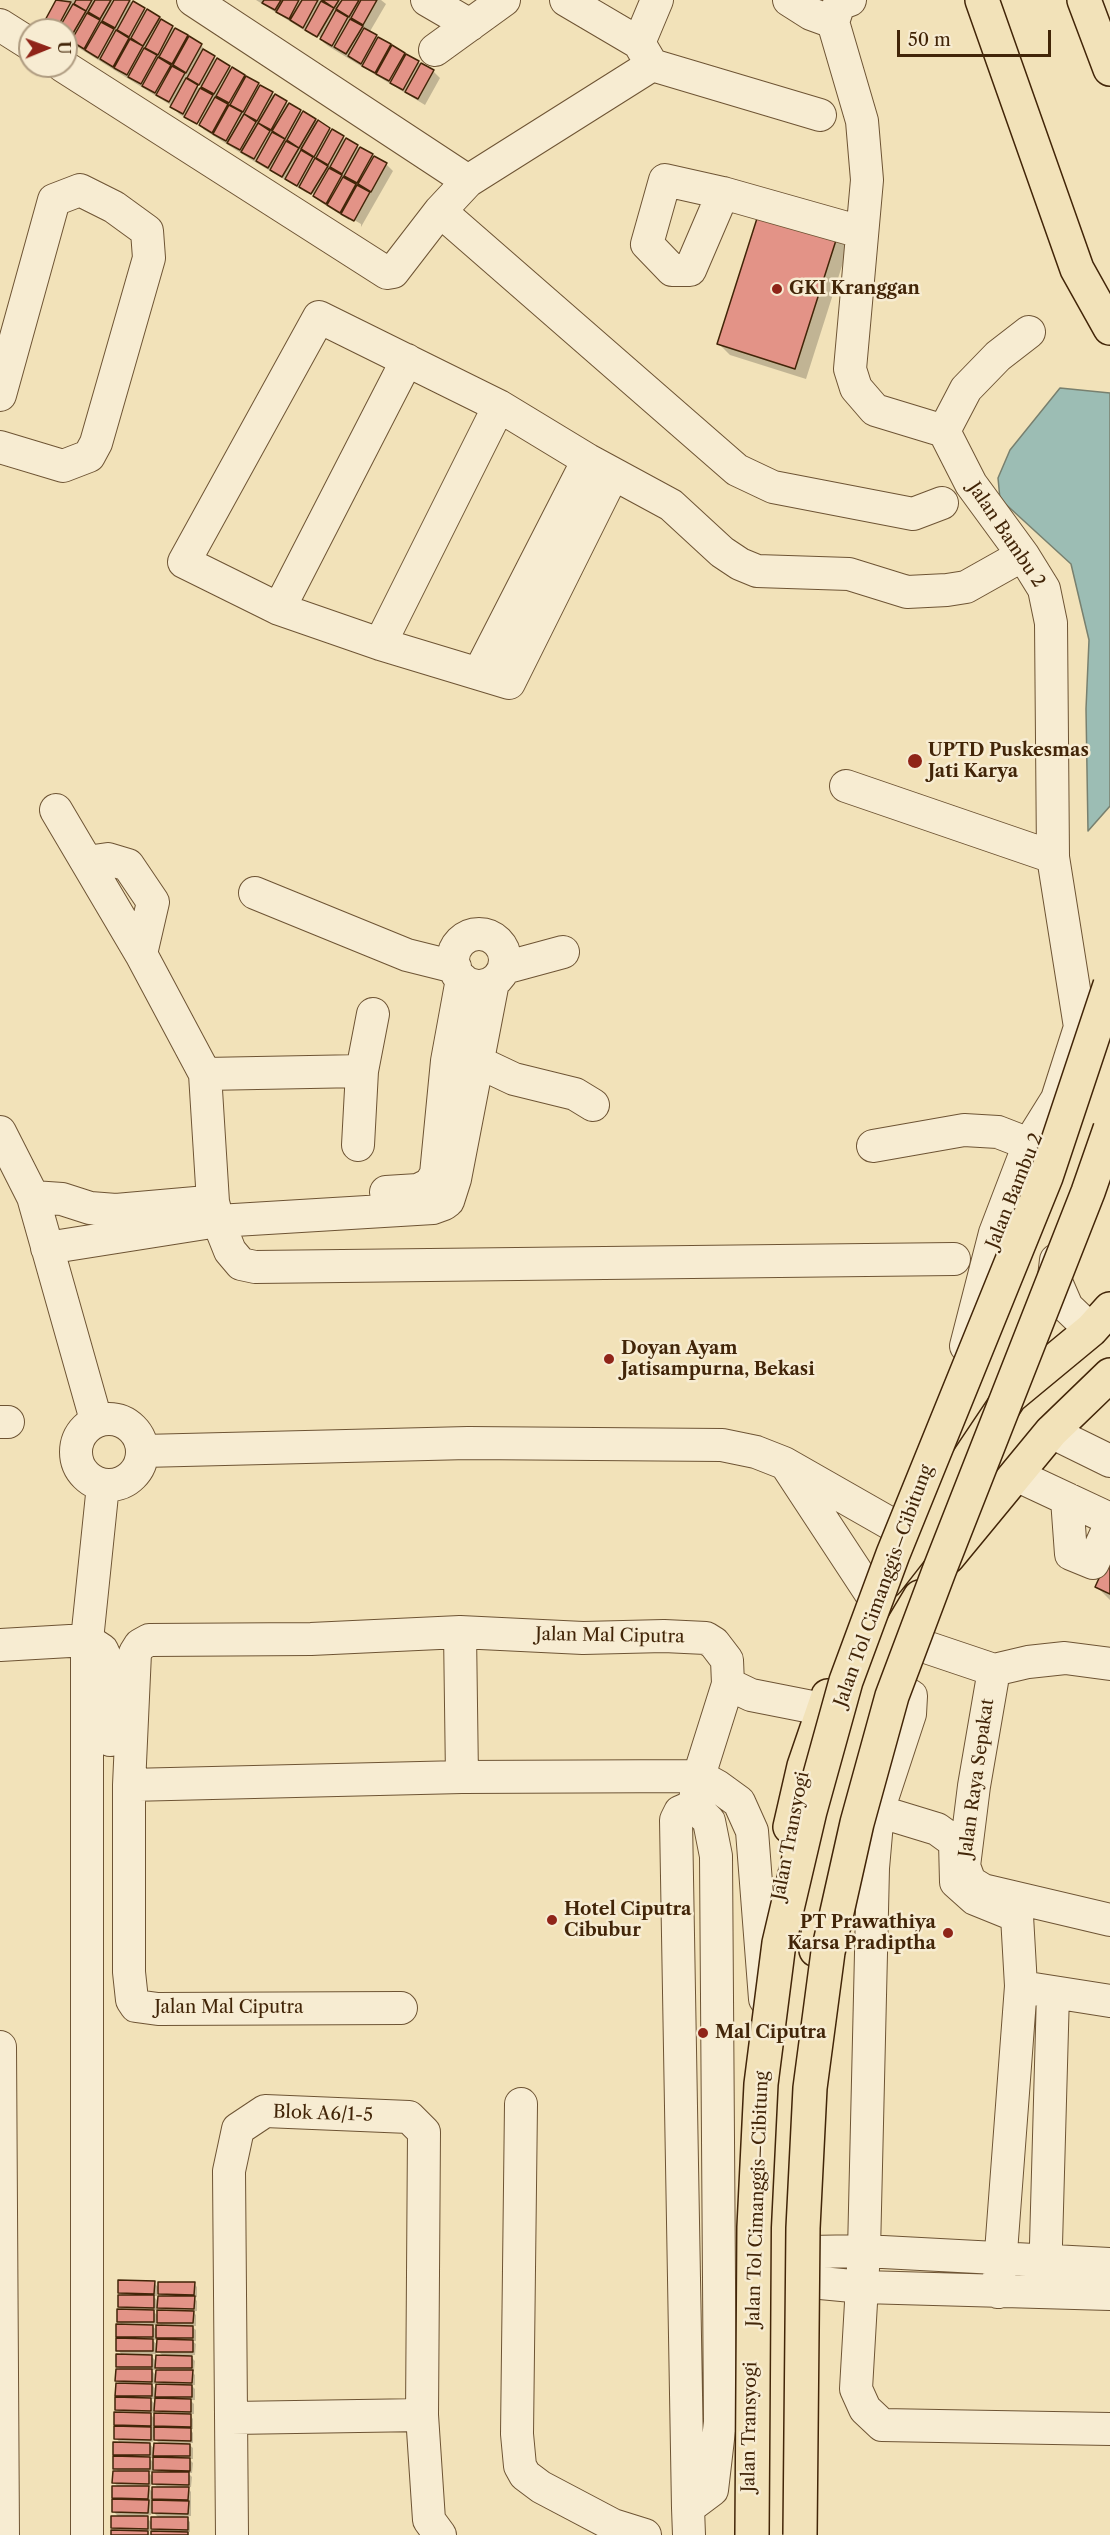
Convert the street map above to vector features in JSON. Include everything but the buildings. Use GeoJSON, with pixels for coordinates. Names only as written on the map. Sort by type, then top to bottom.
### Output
{"type":"FeatureCollection","features":[{"type":"Feature","properties":{"kind":"highway"},"geometry":{"type":"LineString","coordinates":[[982,0],[1077,269],[1110,328]]}},
{"type":"Feature","properties":{"kind":"highway"},"geometry":{"type":"LineString","coordinates":[[1084,0],[1110,69]]}},
{"type":"Feature","properties":{"kind":"highway","name":"Jalan Tol Cimanggis–Cibitung"},"geometry":{"type":"LineString","coordinates":[[750,2535],[754,2227],[761,2084],[780,1943],[805,1833],[846,1681],[893,1554],[1046,1176],[1110,984]]}},
{"type":"Feature","properties":{"kind":"highway"},"geometry":{"type":"LineString","coordinates":[[800,2535],[803,2228],[810,2088],[828,1952],[857,1823],[892,1696],[1088,1192],[1110,1129]]}},
{"type":"Feature","properties":{"kind":"highway","name":"Jalan Transyogi"},"geometry":{"type":"LineString","coordinates":[[750,2535],[752,2288],[766,2003],[772,1931],[785,1849],[804,1766],[822,1708],[848,1650],[875,1600],[919,1540],[953,1482],[1010,1397],[1101,1319]]}},
{"type":"Feature","properties":{"kind":"highway"},"geometry":{"type":"LineString","coordinates":[[806,2535],[812,2018],[817,1936],[828,1859],[844,1790],[865,1721],[896,1637],[924,1591],[963,1538],[1051,1432],[1110,1375]]}},
{"type":"Feature","properties":{"kind":"street"},"geometry":{"type":"LineString","coordinates":[[194,0],[468,181]]}},
{"type":"Feature","properties":{"kind":"street"},"geometry":{"type":"LineString","coordinates":[[427,0],[470,25]]}},
{"type":"Feature","properties":{"kind":"street"},"geometry":{"type":"LineString","coordinates":[[435,50],[504,0]]}},
{"type":"Feature","properties":{"kind":"street"},"geometry":{"type":"LineString","coordinates":[[566,0],[646,54],[820,115]]}},
{"type":"Feature","properties":{"kind":"street"},"geometry":{"type":"LineString","coordinates":[[78,76],[382,271],[393,272],[440,211],[468,181],[646,54],[657,0]]}},
{"type":"Feature","properties":{"kind":"street"},"geometry":{"type":"LineString","coordinates":[[789,0],[811,14],[841,11],[862,121],[867,180],[850,369],[856,388],[875,410],[944,431],[966,389],[998,356],[1029,332]]}},
{"type":"Feature","properties":{"kind":"street"},"geometry":{"type":"LineString","coordinates":[[0,25],[18,36]]}},
{"type":"Feature","properties":{"kind":"street"},"geometry":{"type":"LineString","coordinates":[[0,395],[54,200],[80,190],[114,207],[147,231],[148,258],[96,443],[89,456],[63,466],[0,447]]}},
{"type":"Feature","properties":{"kind":"street"},"geometry":{"type":"LineString","coordinates":[[723,193],[861,232]]}},
{"type":"Feature","properties":{"kind":"street"},"geometry":{"type":"LineString","coordinates":[[440,211],[737,470],[774,487],[913,514],[942,503]]}},
{"type":"Feature","properties":{"kind":"street"},"geometry":{"type":"LineString","coordinates":[[601,467],[509,683],[380,644],[279,609],[184,562],[319,317],[499,406],[601,467],[671,505],[723,552],[757,571],[849,574],[907,592],[947,590],[966,587],[1023,555]]}},
{"type":"Feature","properties":{"kind":"street"},"geometry":{"type":"LineString","coordinates":[[279,609],[407,360]]}},
{"type":"Feature","properties":{"kind":"street"},"geometry":{"type":"LineString","coordinates":[[380,644],[499,406]]}},
{"type":"Feature","properties":{"kind":"street","name":"Jalan Bambu 2"},"geometry":{"type":"LineString","coordinates":[[944,431],[971,484],[1023,555],[1044,590],[1051,623],[1053,857],[1080,1027],[1058,1099],[1029,1144],[995,1233],[967,1342],[947,1435],[945,1456],[953,1482]]}},
{"type":"Feature","properties":{"kind":"street"},"geometry":{"type":"LineString","coordinates":[[846,786],[1053,857]]}},
{"type":"Feature","properties":{"kind":"street"},"geometry":{"type":"LineString","coordinates":[[56,810],[141,954],[205,1074],[215,1212],[230,1251],[237,1261],[255,1267],[954,1258]]}},
{"type":"Feature","properties":{"kind":"street"},"geometry":{"type":"LineString","coordinates":[[255,893],[407,955],[478,974],[564,952]]}},
{"type":"Feature","properties":{"kind":"street"},"geometry":{"type":"LineString","coordinates":[[33,1197],[62,1199],[90,1208],[215,1212],[433,1208],[444,1204],[448,1201],[455,1179],[478,1062],[478,974]]}},
{"type":"Feature","properties":{"kind":"street"},"geometry":{"type":"LineString","coordinates":[[46,1248],[215,1212],[418,1190],[429,1184],[436,1173],[447,1061],[478,974]]}},
{"type":"Feature","properties":{"kind":"street"},"geometry":{"type":"LineString","coordinates":[[358,1144],[362,1071],[373,1014]]}},
{"type":"Feature","properties":{"kind":"street"},"geometry":{"type":"LineString","coordinates":[[478,1062],[514,1079],[574,1094],[593,1105]]}},
{"type":"Feature","properties":{"kind":"street"},"geometry":{"type":"LineString","coordinates":[[205,1074],[362,1071]]}},
{"type":"Feature","properties":{"kind":"street"},"geometry":{"type":"LineString","coordinates":[[1101,1319],[1067,1307],[1054,1277],[1059,1240],[1110,1117]]}},
{"type":"Feature","properties":{"kind":"street"},"geometry":{"type":"LineString","coordinates":[[873,1146],[964,1130],[998,1132],[1029,1144]]}},
{"type":"Feature","properties":{"kind":"street"},"geometry":{"type":"LineString","coordinates":[[0,1132],[33,1197],[96,1420]]}},
{"type":"Feature","properties":{"kind":"street"},"geometry":{"type":"LineString","coordinates":[[112,1418],[127,1423],[138,1435],[143,1451],[142,1461],[131,1478],[123,1483],[103,1485],[91,1480],[81,1472],[76,1460],[79,1436],[96,1420],[112,1418]]}},
{"type":"Feature","properties":{"kind":"street"},"geometry":{"type":"LineString","coordinates":[[1051,1432],[1110,1461]]}},
{"type":"Feature","properties":{"kind":"street"},"geometry":{"type":"LineString","coordinates":[[143,1451],[468,1443],[722,1445],[756,1452],[784,1463],[919,1540]]}},
{"type":"Feature","properties":{"kind":"street"},"geometry":{"type":"LineString","coordinates":[[784,1463],[875,1600]]}},
{"type":"Feature","properties":{"kind":"street"},"geometry":{"type":"LineString","coordinates":[[1016,1475],[1110,1519]]}},
{"type":"Feature","properties":{"kind":"street"},"geometry":{"type":"LineString","coordinates":[[87,2535],[87,1640],[103,1485]]}},
{"type":"Feature","properties":{"kind":"street"},"geometry":{"type":"LineString","coordinates":[[1067,1499],[1071,1554],[1093,1563],[1110,1525]]}},
{"type":"Feature","properties":{"kind":"street"},"geometry":{"type":"LineString","coordinates":[[459,1632],[462,1777]]}},
{"type":"Feature","properties":{"kind":"street","name":"Jalan Mal Ciputra"},"geometry":{"type":"LineString","coordinates":[[401,2008],[158,2008],[136,2006],[132,2001],[129,1972],[129,1785],[134,1661],[137,1648],[146,1641],[311,1639],[459,1632],[583,1638],[664,1636],[706,1638],[714,1643],[727,1660],[740,1690],[696,1791]]}},
{"type":"Feature","properties":{"kind":"street"},"geometry":{"type":"LineString","coordinates":[[896,1637],[993,1671],[1028,1662],[1065,1658],[1110,1664]]}},
{"type":"Feature","properties":{"kind":"street"},"geometry":{"type":"LineString","coordinates":[[0,1645],[87,1640],[102,1650],[110,1667],[108,1956],[112,1971],[129,1972]]}},
{"type":"Feature","properties":{"kind":"street","name":"Jalan Raya Sepakat"},"geometry":{"type":"LineString","coordinates":[[993,1671],[974,1786],[964,1866],[970,1882],[983,1890],[1110,1920]]}},
{"type":"Feature","properties":{"kind":"street"},"geometry":{"type":"LineString","coordinates":[[740,1690],[822,1708]]}},
{"type":"Feature","properties":{"kind":"street"},"geometry":{"type":"LineString","coordinates":[[865,1721],[904,1692],[912,1696],[910,1714],[878,1811],[873,1868],[864,2251],[856,2389],[865,2409],[882,2425],[1110,2429]]}},
{"type":"Feature","properties":{"kind":"street"},"geometry":{"type":"LineString","coordinates":[[129,1785],[462,1777],[696,1791],[717,1786],[739,1802],[752,1831],[766,2003]]}},
{"type":"Feature","properties":{"kind":"street"},"geometry":{"type":"LineString","coordinates":[[688,2521],[676,1820],[696,1791]]}},
{"type":"Feature","properties":{"kind":"street"},"geometry":{"type":"LineString","coordinates":[[878,1811],[937,1829],[955,1842],[956,1882],[975,1899],[1017,1916],[1021,1986],[998,2292]]}},
{"type":"Feature","properties":{"kind":"street"},"geometry":{"type":"LineString","coordinates":[[1021,1986],[1110,2001]]}},
{"type":"Feature","properties":{"kind":"street"},"geometry":{"type":"LineString","coordinates":[[1045,2292],[1053,1993]]}},
{"type":"Feature","properties":{"kind":"street"},"geometry":{"type":"LineString","coordinates":[[0,2047],[3,2535]]}},
{"type":"Feature","properties":{"kind":"street"},"geometry":{"type":"LineString","coordinates":[[520,2104],[518,2422],[520,2466],[525,2475],[541,2487],[613,2525],[645,2535]]}},
{"type":"Feature","properties":{"kind":"street","name":"Blok A6/1-5"},"geometry":{"type":"LineString","coordinates":[[232,2535],[229,2171],[238,2129],[265,2111],[409,2117],[424,2132],[422,2415],[429,2520],[440,2535]]}},
{"type":"Feature","properties":{"kind":"street"},"geometry":{"type":"LineString","coordinates":[[809,2267],[864,2251],[1110,2264]]}},
{"type":"Feature","properties":{"kind":"street"},"geometry":{"type":"LineString","coordinates":[[809,2267],[862,2287],[1110,2295]]}},
{"type":"Feature","properties":{"kind":"street"},"geometry":{"type":"LineString","coordinates":[[232,2418],[422,2415]]}},
{"type":"Feature","properties":{"kind":"water"},"geometry":{"type":"Polygon","coordinates":[[[1060,388],[1110,393],[1110,806],[1088,831],[1086,709],[1089,640],[1071,564],[1000,499],[998,478],[1010,450],[1060,388]]]}},
{"type":"Feature","properties":{"kind":"place","name":"GKI Kranggan"},"geometry":{"type":"Point","coordinates":[777,289]}},
{"type":"Feature","properties":{"kind":"place","name":"UPTD Puskesmas Jati Karya"},"geometry":{"type":"Point","coordinates":[915,761]}},
{"type":"Feature","properties":{"kind":"place","name":"Doyan Ayam Jatisampurna, Bekasi"},"geometry":{"type":"Point","coordinates":[609,1359]}},
{"type":"Feature","properties":{"kind":"place","name":"Hotel Ciputra Cibubur"},"geometry":{"type":"Point","coordinates":[552,1920]}},
{"type":"Feature","properties":{"kind":"place","name":"PT Prawathiya Karsa Pradiptha"},"geometry":{"type":"Point","coordinates":[948,1933]}},
{"type":"Feature","properties":{"kind":"place","name":"Mal Ciputra"},"geometry":{"type":"Point","coordinates":[703,2033]}}]}
